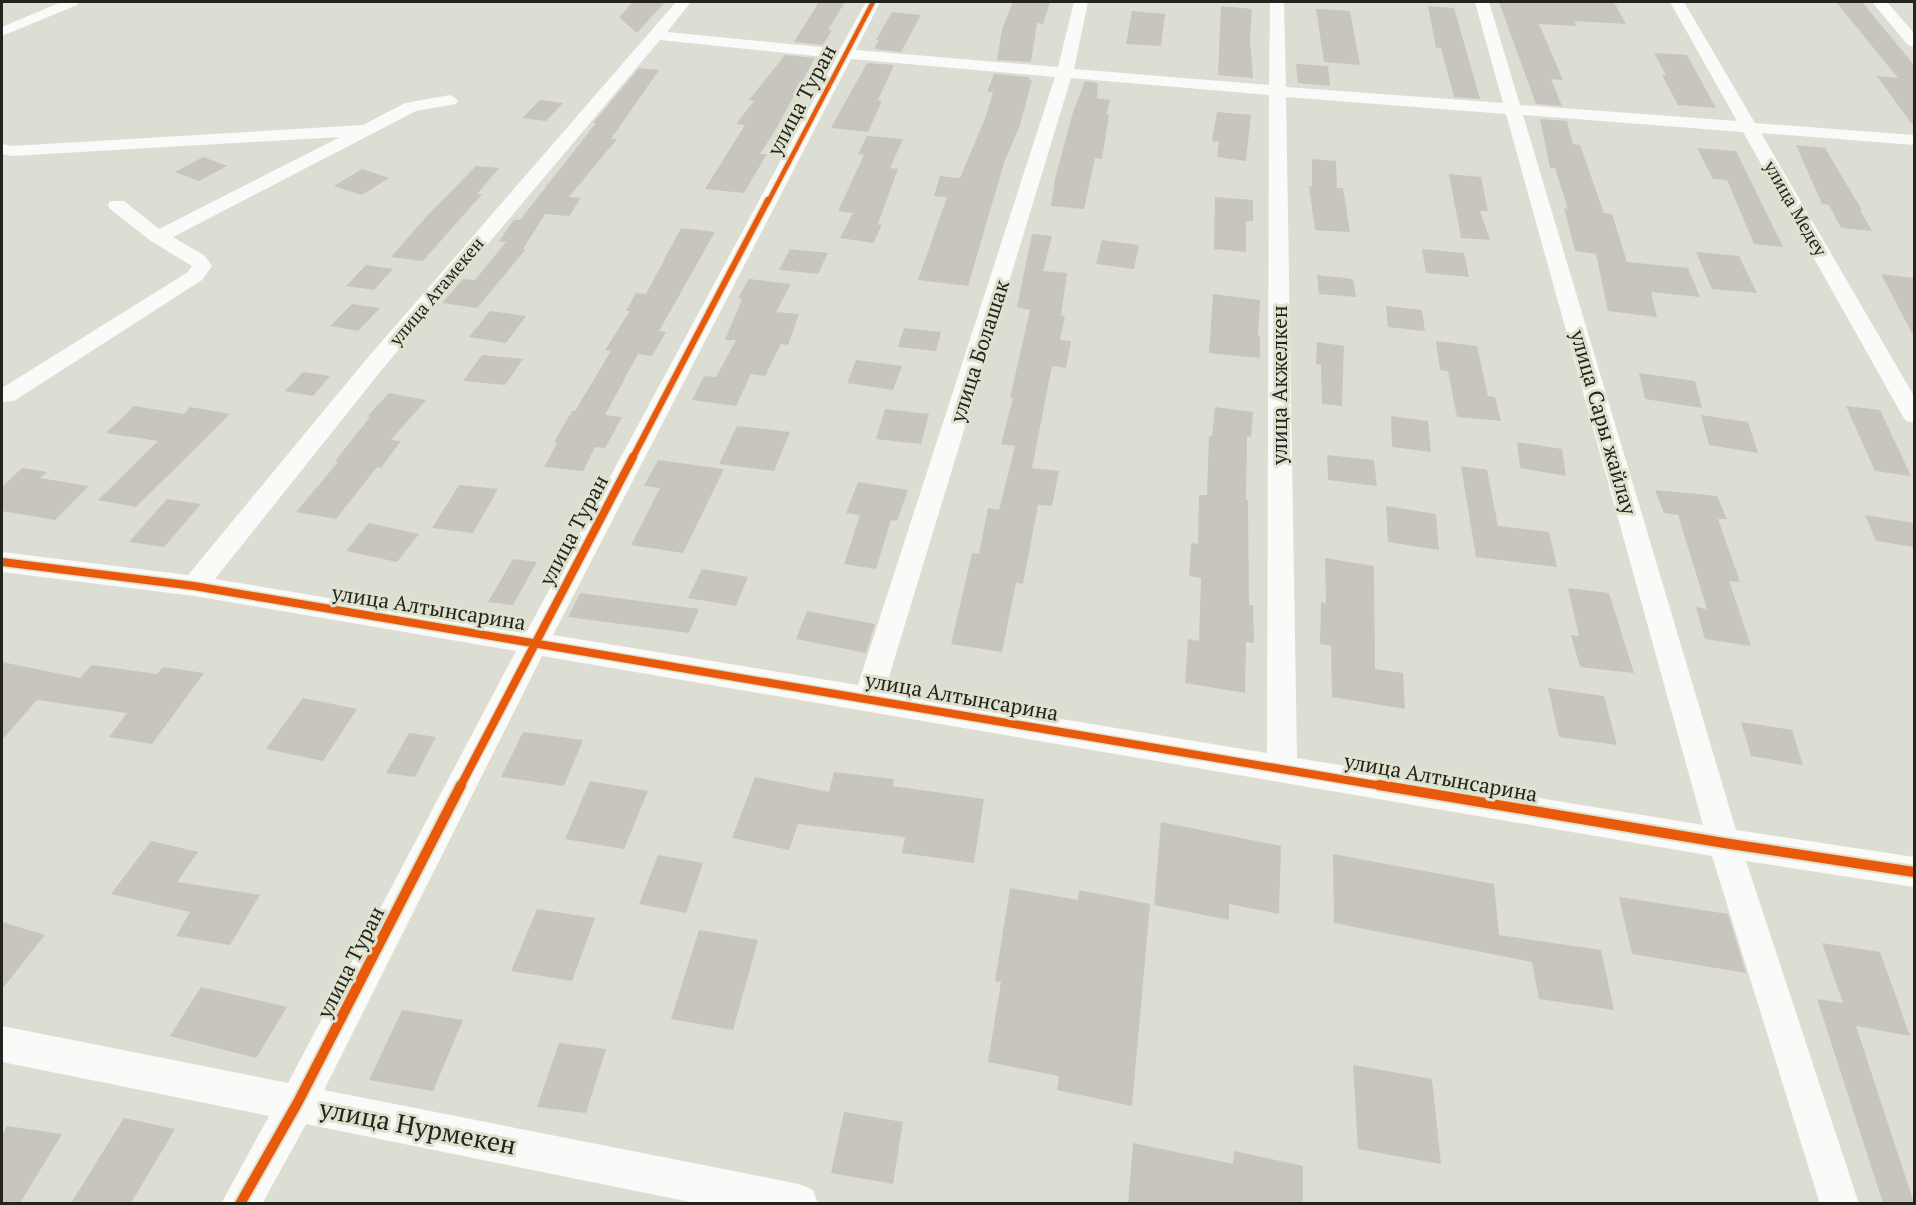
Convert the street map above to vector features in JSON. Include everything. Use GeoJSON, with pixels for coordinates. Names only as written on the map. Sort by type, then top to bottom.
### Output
{"type":"FeatureCollection","features":[{"type":"Feature","properties":{"kind":"street"},"geometry":{"type":"LineString","coordinates":[[2,32],[72,2]]}},
{"type":"Feature","properties":{"kind":"street","name":"улица Атамекен"},"geometry":{"type":"LineString","coordinates":[[194,586],[380,358],[684,2]]}},
{"type":"Feature","properties":{"kind":"street","name":"улица Туран"},"geometry":{"type":"LineString","coordinates":[[240,1203],[298,1102],[535,642],[759,214],[873,2]]}},
{"type":"Feature","properties":{"kind":"street","name":"улица Болашак"},"geometry":{"type":"LineString","coordinates":[[868,698],[1065,72],[1081,2]]}},
{"type":"Feature","properties":{"kind":"street","name":"улица Акжелкен"},"geometry":{"type":"LineString","coordinates":[[1277,2],[1282,769]]}},
{"type":"Feature","properties":{"kind":"street","name":"улица Сары жайлау"},"geometry":{"type":"LineString","coordinates":[[1482,2],[1515,109],[1724,843],[1840,1203]]}},
{"type":"Feature","properties":{"kind":"street","name":"улица Медеу"},"geometry":{"type":"LineString","coordinates":[[1677,2],[1914,415]]}},
{"type":"Feature","properties":{"kind":"street"},"geometry":{"type":"LineString","coordinates":[[1879,2],[1914,42]]}},
{"type":"Feature","properties":{"kind":"street"},"geometry":{"type":"LineString","coordinates":[[654,35],[1277,91],[1914,140]]}},
{"type":"Feature","properties":{"kind":"street"},"geometry":{"type":"LineString","coordinates":[[158,237],[411,106],[450,100]]}},
{"type":"Feature","properties":{"kind":"street"},"geometry":{"type":"LineString","coordinates":[[2,148],[12,151],[365,130]]}},
{"type":"Feature","properties":{"kind":"street"},"geometry":{"type":"LineString","coordinates":[[3,397],[195,276],[202,266],[198,260],[158,237],[117,205]]}},
{"type":"Feature","properties":{"kind":"street","name":"улица Алтынсарина"},"geometry":{"type":"LineString","coordinates":[[2,562],[194,586],[1724,843],[1914,872]]}},
{"type":"Feature","properties":{"kind":"street","name":"улица Нурмекен"},"geometry":{"type":"LineString","coordinates":[[2,1044],[799,1203]]}},
{"type":"Feature","properties":{"kind":"building"},"geometry":{"type":"Polygon","coordinates":[[[633,2],[665,2],[637,33],[619,17],[633,2]]]}},
{"type":"Feature","properties":{"kind":"building"},"geometry":{"type":"Polygon","coordinates":[[[819,2],[845,2],[828,30],[832,30],[823,45],[794,42],[819,2]]]}},
{"type":"Feature","properties":{"kind":"building"},"geometry":{"type":"Polygon","coordinates":[[[1013,2],[1050,2],[1043,24],[1037,23],[1031,62],[997,60],[1002,29],[1013,2]]]}},
{"type":"Feature","properties":{"kind":"building"},"geometry":{"type":"Polygon","coordinates":[[[1499,2],[1614,2],[1626,24],[1574,21],[1577,26],[1539,24],[1563,80],[1551,79],[1562,106],[1536,104],[1499,2]]]}},
{"type":"Feature","properties":{"kind":"building"},"geometry":{"type":"Polygon","coordinates":[[[1836,2],[1862,2],[1914,65],[1914,127],[1877,76],[1898,78],[1836,2]]]}},
{"type":"Feature","properties":{"kind":"building"},"geometry":{"type":"Polygon","coordinates":[[[1221,6],[1252,9],[1250,40],[1253,78],[1218,75],[1221,6]]]}},
{"type":"Feature","properties":{"kind":"building"},"geometry":{"type":"Polygon","coordinates":[[[1428,6],[1454,8],[1480,99],[1454,97],[1441,48],[1436,48],[1428,6]]]}},
{"type":"Feature","properties":{"kind":"building"},"geometry":{"type":"Polygon","coordinates":[[[1316,9],[1350,11],[1360,65],[1324,62],[1316,9]]]}},
{"type":"Feature","properties":{"kind":"building"},"geometry":{"type":"Polygon","coordinates":[[[1132,11],[1165,14],[1161,46],[1126,44],[1132,11]]]}},
{"type":"Feature","properties":{"kind":"building"},"geometry":{"type":"Polygon","coordinates":[[[892,12],[921,15],[901,52],[874,49],[879,40],[876,40],[892,12]]]}},
{"type":"Feature","properties":{"kind":"building"},"geometry":{"type":"Polygon","coordinates":[[[1654,53],[1687,55],[1716,108],[1678,105],[1662,75],[1666,75],[1654,53]]]}},
{"type":"Feature","properties":{"kind":"building"},"geometry":{"type":"Polygon","coordinates":[[[785,55],[815,58],[760,154],[767,154],[744,193],[705,189],[745,125],[736,124],[754,101],[749,100],[785,55]]]}},
{"type":"Feature","properties":{"kind":"building"},"geometry":{"type":"Polygon","coordinates":[[[867,63],[894,65],[878,100],[882,101],[868,132],[831,128],[867,63]]]}},
{"type":"Feature","properties":{"kind":"building"},"geometry":{"type":"Polygon","coordinates":[[[1296,64],[1328,66],[1330,86],[1298,83],[1296,64]]]}},
{"type":"Feature","properties":{"kind":"building"},"geometry":{"type":"Polygon","coordinates":[[[639,68],[659,70],[611,139],[617,139],[569,197],[581,198],[569,216],[545,214],[523,249],[526,249],[477,308],[442,303],[463,279],[475,280],[506,242],[499,241],[514,220],[520,220],[596,123],[593,123],[639,68]]]}},
{"type":"Feature","properties":{"kind":"building"},"geometry":{"type":"Polygon","coordinates":[[[994,74],[1029,77],[1029,80],[1032,80],[1020,125],[1004,163],[968,286],[918,280],[947,197],[934,196],[940,176],[960,178],[986,116],[993,92],[987,92],[994,74]]]}},
{"type":"Feature","properties":{"kind":"building"},"geometry":{"type":"Polygon","coordinates":[[[1085,81],[1098,83],[1097,98],[1110,100],[1106,115],[1109,115],[1102,159],[1095,158],[1084,209],[1051,206],[1055,179],[1073,112],[1085,81]]]}},
{"type":"Feature","properties":{"kind":"building"},"geometry":{"type":"Polygon","coordinates":[[[540,100],[563,103],[546,121],[522,118],[540,100]]]}},
{"type":"Feature","properties":{"kind":"building"},"geometry":{"type":"Polygon","coordinates":[[[1217,112],[1251,115],[1246,161],[1217,157],[1219,142],[1212,141],[1217,112]]]}},
{"type":"Feature","properties":{"kind":"building"},"geometry":{"type":"Polygon","coordinates":[[[1540,119],[1567,121],[1573,144],[1580,145],[1604,213],[1612,214],[1627,262],[1688,268],[1700,297],[1651,292],[1657,317],[1608,311],[1596,254],[1575,251],[1564,208],[1568,209],[1555,168],[1550,168],[1540,119]]]}},
{"type":"Feature","properties":{"kind":"building"},"geometry":{"type":"Polygon","coordinates":[[[867,136],[903,139],[890,168],[898,169],[878,224],[882,225],[873,243],[840,238],[853,213],[838,211],[864,155],[858,154],[867,136]]]}},
{"type":"Feature","properties":{"kind":"building"},"geometry":{"type":"Polygon","coordinates":[[[1796,145],[1825,148],[1872,231],[1841,228],[1829,205],[1822,204],[1796,145]]]}},
{"type":"Feature","properties":{"kind":"building"},"geometry":{"type":"Polygon","coordinates":[[[1697,148],[1736,151],[1783,247],[1754,244],[1727,180],[1713,179],[1697,148]]]}},
{"type":"Feature","properties":{"kind":"building"},"geometry":{"type":"Polygon","coordinates":[[[203,157],[227,166],[199,181],[175,172],[203,157]]]}},
{"type":"Feature","properties":{"kind":"building"},"geometry":{"type":"Polygon","coordinates":[[[1312,159],[1336,161],[1337,188],[1343,188],[1350,232],[1315,230],[1309,186],[1312,186],[1312,159]]]}},
{"type":"Feature","properties":{"kind":"building"},"geometry":{"type":"Polygon","coordinates":[[[476,166],[499,168],[477,194],[482,194],[423,261],[391,257],[426,217],[476,166]]]}},
{"type":"Feature","properties":{"kind":"building"},"geometry":{"type":"Polygon","coordinates":[[[362,169],[389,178],[362,195],[334,186],[362,169]]]}},
{"type":"Feature","properties":{"kind":"building"},"geometry":{"type":"Polygon","coordinates":[[[1449,174],[1481,177],[1488,211],[1480,211],[1490,240],[1461,238],[1449,174]]]}},
{"type":"Feature","properties":{"kind":"building"},"geometry":{"type":"Polygon","coordinates":[[[1215,197],[1253,200],[1253,221],[1246,221],[1246,252],[1214,249],[1215,197]]]}},
{"type":"Feature","properties":{"kind":"building"},"geometry":{"type":"Polygon","coordinates":[[[681,228],[715,232],[659,331],[666,332],[652,356],[638,354],[605,415],[622,417],[605,448],[595,447],[583,471],[544,467],[557,443],[554,442],[611,351],[605,350],[630,311],[626,311],[636,293],[646,294],[681,228]]]}},
{"type":"Feature","properties":{"kind":"building"},"geometry":{"type":"Polygon","coordinates":[[[1032,234],[1052,236],[1043,271],[1067,273],[1061,315],[1065,316],[1060,340],[1071,341],[1066,368],[1052,366],[1032,468],[1059,471],[1052,506],[1038,505],[1023,584],[1016,583],[1002,652],[951,644],[972,553],[979,554],[988,508],[999,510],[1015,446],[1001,444],[1013,398],[1010,398],[1030,310],[1017,307],[1032,234]]]}},
{"type":"Feature","properties":{"kind":"building"},"geometry":{"type":"Polygon","coordinates":[[[1102,240],[1139,245],[1134,269],[1096,264],[1102,240]]]}},
{"type":"Feature","properties":{"kind":"building"},"geometry":{"type":"Polygon","coordinates":[[[790,249],[828,253],[818,274],[779,270],[790,249]]]}},
{"type":"Feature","properties":{"kind":"building"},"geometry":{"type":"Polygon","coordinates":[[[1422,249],[1464,253],[1469,277],[1426,273],[1422,249]]]}},
{"type":"Feature","properties":{"kind":"building"},"geometry":{"type":"Polygon","coordinates":[[[1696,252],[1739,256],[1757,293],[1712,289],[1696,252]]]}},
{"type":"Feature","properties":{"kind":"building"},"geometry":{"type":"Polygon","coordinates":[[[366,265],[393,269],[374,290],[346,286],[366,265]]]}},
{"type":"Feature","properties":{"kind":"building"},"geometry":{"type":"Polygon","coordinates":[[[1881,274],[1914,278],[1914,337],[1881,274]]]}},
{"type":"Feature","properties":{"kind":"building"},"geometry":{"type":"Polygon","coordinates":[[[1317,275],[1353,279],[1356,297],[1319,294],[1317,275]]]}},
{"type":"Feature","properties":{"kind":"building"},"geometry":{"type":"Polygon","coordinates":[[[749,279],[791,284],[776,312],[799,314],[788,345],[781,344],[765,376],[751,374],[736,406],[692,400],[704,376],[716,377],[736,340],[725,340],[742,299],[738,298],[749,279]]]}},
{"type":"Feature","properties":{"kind":"building"},"geometry":{"type":"Polygon","coordinates":[[[1213,294],[1260,300],[1258,336],[1260,336],[1260,358],[1209,353],[1213,294]]]}},
{"type":"Feature","properties":{"kind":"building"},"geometry":{"type":"Polygon","coordinates":[[[352,304],[380,308],[358,331],[330,326],[352,304]]]}},
{"type":"Feature","properties":{"kind":"building"},"geometry":{"type":"Polygon","coordinates":[[[1386,306],[1422,310],[1425,331],[1388,327],[1386,306]]]}},
{"type":"Feature","properties":{"kind":"building"},"geometry":{"type":"Polygon","coordinates":[[[490,311],[526,316],[506,343],[469,337],[490,311]]]}},
{"type":"Feature","properties":{"kind":"building"},"geometry":{"type":"Polygon","coordinates":[[[904,328],[941,332],[936,351],[898,347],[904,328]]]}},
{"type":"Feature","properties":{"kind":"building"},"geometry":{"type":"Polygon","coordinates":[[[1436,341],[1477,346],[1488,396],[1495,397],[1501,421],[1457,417],[1448,371],[1440,370],[1436,341]]]}},
{"type":"Feature","properties":{"kind":"building"},"geometry":{"type":"Polygon","coordinates":[[[1317,342],[1344,346],[1342,406],[1322,404],[1321,365],[1316,364],[1317,342]]]}},
{"type":"Feature","properties":{"kind":"building"},"geometry":{"type":"Polygon","coordinates":[[[482,355],[523,359],[505,385],[463,381],[482,355]]]}},
{"type":"Feature","properties":{"kind":"building"},"geometry":{"type":"Polygon","coordinates":[[[856,360],[902,366],[893,390],[847,383],[856,360]]]}},
{"type":"Feature","properties":{"kind":"building"},"geometry":{"type":"Polygon","coordinates":[[[303,372],[330,376],[313,396],[285,391],[303,372]]]}},
{"type":"Feature","properties":{"kind":"building"},"geometry":{"type":"Polygon","coordinates":[[[1639,373],[1695,381],[1702,408],[1645,399],[1639,373]]]}},
{"type":"Feature","properties":{"kind":"building"},"geometry":{"type":"Polygon","coordinates":[[[389,393],[426,400],[391,440],[401,441],[381,468],[377,467],[336,519],[296,512],[338,462],[335,461],[370,417],[367,417],[389,393]]]}},
{"type":"Feature","properties":{"kind":"building"},"geometry":{"type":"Polygon","coordinates":[[[134,406],[184,414],[190,407],[230,414],[136,507],[98,500],[158,441],[106,433],[134,406]]]}},
{"type":"Feature","properties":{"kind":"building"},"geometry":{"type":"Polygon","coordinates":[[[1846,406],[1880,410],[1911,476],[1875,471],[1846,406]]]}},
{"type":"Feature","properties":{"kind":"building"},"geometry":{"type":"Polygon","coordinates":[[[1215,407],[1253,412],[1251,437],[1247,436],[1246,500],[1248,500],[1249,605],[1253,605],[1254,643],[1246,642],[1245,693],[1185,683],[1188,639],[1199,641],[1201,578],[1189,576],[1191,543],[1198,544],[1199,495],[1207,495],[1209,436],[1212,436],[1215,407]]]}},
{"type":"Feature","properties":{"kind":"building"},"geometry":{"type":"Polygon","coordinates":[[[885,409],[929,414],[921,444],[876,439],[885,409]]]}},
{"type":"Feature","properties":{"kind":"building"},"geometry":{"type":"Polygon","coordinates":[[[1701,415],[1748,422],[1758,453],[1709,445],[1701,415]]]}},
{"type":"Feature","properties":{"kind":"building"},"geometry":{"type":"Polygon","coordinates":[[[1391,416],[1428,421],[1431,452],[1392,447],[1391,416]]]}},
{"type":"Feature","properties":{"kind":"building"},"geometry":{"type":"Polygon","coordinates":[[[737,426],[790,432],[774,471],[719,464],[737,426]]]}},
{"type":"Feature","properties":{"kind":"building"},"geometry":{"type":"Polygon","coordinates":[[[1517,442],[1562,449],[1566,476],[1520,468],[1517,442]]]}},
{"type":"Feature","properties":{"kind":"building"},"geometry":{"type":"Polygon","coordinates":[[[1327,455],[1374,460],[1377,486],[1328,480],[1327,455]]]}},
{"type":"Feature","properties":{"kind":"building"},"geometry":{"type":"Polygon","coordinates":[[[658,460],[724,469],[683,553],[631,545],[660,488],[644,486],[658,460]]]}},
{"type":"Feature","properties":{"kind":"building"},"geometry":{"type":"Polygon","coordinates":[[[1461,466],[1487,470],[1498,526],[1549,532],[1557,567],[1476,557],[1461,466]]]}},
{"type":"Feature","properties":{"kind":"building"},"geometry":{"type":"Polygon","coordinates":[[[22,468],[47,472],[40,478],[89,486],[55,520],[2,511],[2,487],[22,468]]]}},
{"type":"Feature","properties":{"kind":"building"},"geometry":{"type":"Polygon","coordinates":[[[858,482],[908,490],[897,521],[891,520],[876,569],[844,564],[860,515],[846,513],[858,482]]]}},
{"type":"Feature","properties":{"kind":"building"},"geometry":{"type":"Polygon","coordinates":[[[459,485],[498,489],[473,533],[432,528],[459,485]]]}},
{"type":"Feature","properties":{"kind":"building"},"geometry":{"type":"Polygon","coordinates":[[[1655,490],[1717,496],[1727,519],[1718,519],[1740,582],[1729,581],[1751,646],[1705,639],[1696,607],[1707,609],[1678,515],[1664,513],[1655,490]]]}},
{"type":"Feature","properties":{"kind":"building"},"geometry":{"type":"Polygon","coordinates":[[[167,499],[201,504],[164,547],[129,542],[167,499]]]}},
{"type":"Feature","properties":{"kind":"building"},"geometry":{"type":"Polygon","coordinates":[[[1386,506],[1436,514],[1439,550],[1388,542],[1386,506]]]}},
{"type":"Feature","properties":{"kind":"building"},"geometry":{"type":"Polygon","coordinates":[[[1865,515],[1914,523],[1914,547],[1876,541],[1865,515]]]}},
{"type":"Feature","properties":{"kind":"building"},"geometry":{"type":"Polygon","coordinates":[[[369,523],[419,534],[397,562],[346,551],[369,523]]]}},
{"type":"Feature","properties":{"kind":"building"},"geometry":{"type":"Polygon","coordinates":[[[1325,558],[1374,566],[1375,669],[1403,673],[1405,709],[1332,697],[1331,646],[1320,644],[1321,602],[1326,603],[1325,558]]]}},
{"type":"Feature","properties":{"kind":"building"},"geometry":{"type":"Polygon","coordinates":[[[513,559],[537,562],[513,605],[488,602],[513,559]]]}},
{"type":"Feature","properties":{"kind":"building"},"geometry":{"type":"Polygon","coordinates":[[[702,569],[748,577],[736,606],[688,598],[702,569]]]}},
{"type":"Feature","properties":{"kind":"building"},"geometry":{"type":"Polygon","coordinates":[[[1568,588],[1609,593],[1634,673],[1580,667],[1571,635],[1579,636],[1568,588]]]}},
{"type":"Feature","properties":{"kind":"building"},"geometry":{"type":"Polygon","coordinates":[[[580,593],[699,609],[689,633],[568,617],[580,593]]]}},
{"type":"Feature","properties":{"kind":"building"},"geometry":{"type":"Polygon","coordinates":[[[807,611],[875,624],[866,653],[796,639],[807,611]]]}},
{"type":"Feature","properties":{"kind":"building"},"geometry":{"type":"Polygon","coordinates":[[[2,662],[80,678],[92,665],[157,674],[163,667],[204,673],[152,744],[109,737],[127,713],[37,700],[2,740],[2,662]]]}},
{"type":"Feature","properties":{"kind":"building"},"geometry":{"type":"Polygon","coordinates":[[[1548,688],[1604,696],[1617,745],[1559,737],[1548,688]]]}},
{"type":"Feature","properties":{"kind":"building"},"geometry":{"type":"Polygon","coordinates":[[[303,698],[357,709],[323,761],[266,749],[303,698]]]}},
{"type":"Feature","properties":{"kind":"building"},"geometry":{"type":"Polygon","coordinates":[[[1741,722],[1792,730],[1803,765],[1751,756],[1741,722]]]}},
{"type":"Feature","properties":{"kind":"building"},"geometry":{"type":"Polygon","coordinates":[[[523,732],[583,740],[564,786],[501,777],[523,732]]]}},
{"type":"Feature","properties":{"kind":"building"},"geometry":{"type":"Polygon","coordinates":[[[409,733],[436,737],[415,777],[386,773],[409,733]]]}},
{"type":"Feature","properties":{"kind":"building"},"geometry":{"type":"Polygon","coordinates":[[[834,772],[894,779],[893,786],[984,799],[974,863],[902,853],[905,837],[798,824],[789,850],[732,838],[755,777],[829,792],[834,772]]]}},
{"type":"Feature","properties":{"kind":"building"},"geometry":{"type":"Polygon","coordinates":[[[590,781],[648,791],[624,849],[565,839],[590,781]]]}},
{"type":"Feature","properties":{"kind":"building"},"geometry":{"type":"Polygon","coordinates":[[[1161,822],[1281,846],[1279,914],[1229,904],[1229,920],[1154,905],[1161,822]]]}},
{"type":"Feature","properties":{"kind":"building"},"geometry":{"type":"Polygon","coordinates":[[[151,841],[198,852],[177,882],[260,895],[230,945],[176,936],[190,912],[111,894],[151,841]]]}},
{"type":"Feature","properties":{"kind":"building"},"geometry":{"type":"Polygon","coordinates":[[[1333,854],[1494,884],[1499,935],[1601,950],[1614,1010],[1539,999],[1532,962],[1334,923],[1333,854]]]}},
{"type":"Feature","properties":{"kind":"building"},"geometry":{"type":"Polygon","coordinates":[[[658,855],[703,863],[686,913],[639,904],[658,855]]]}},
{"type":"Feature","properties":{"kind":"building"},"geometry":{"type":"Polygon","coordinates":[[[1010,888],[1078,900],[1079,890],[1150,904],[1132,1106],[1057,1090],[1059,1076],[988,1062],[1001,982],[995,981],[1010,888]]]}},
{"type":"Feature","properties":{"kind":"building"},"geometry":{"type":"Polygon","coordinates":[[[1619,897],[1728,914],[1746,973],[1632,954],[1619,897]]]}},
{"type":"Feature","properties":{"kind":"building"},"geometry":{"type":"Polygon","coordinates":[[[537,909],[595,918],[572,981],[511,971],[537,909]]]}},
{"type":"Feature","properties":{"kind":"building"},"geometry":{"type":"Polygon","coordinates":[[[2,922],[45,935],[2,989],[2,922]]]}},
{"type":"Feature","properties":{"kind":"building"},"geometry":{"type":"Polygon","coordinates":[[[699,930],[758,940],[733,1030],[671,1019],[699,930]]]}},
{"type":"Feature","properties":{"kind":"building"},"geometry":{"type":"Polygon","coordinates":[[[1822,943],[1880,952],[1910,1036],[1856,1026],[1914,1203],[1883,1203],[1817,999],[1843,1003],[1822,943]]]}},
{"type":"Feature","properties":{"kind":"building"},"geometry":{"type":"Polygon","coordinates":[[[201,987],[287,1007],[256,1058],[170,1036],[201,987]]]}},
{"type":"Feature","properties":{"kind":"building"},"geometry":{"type":"Polygon","coordinates":[[[402,1010],[463,1020],[433,1091],[369,1080],[402,1010]]]}},
{"type":"Feature","properties":{"kind":"building"},"geometry":{"type":"Polygon","coordinates":[[[559,1043],[606,1049],[586,1113],[537,1107],[559,1043]]]}},
{"type":"Feature","properties":{"kind":"building"},"geometry":{"type":"Polygon","coordinates":[[[1353,1065],[1432,1079],[1441,1164],[1358,1149],[1353,1065]]]}},
{"type":"Feature","properties":{"kind":"building"},"geometry":{"type":"Polygon","coordinates":[[[844,1112],[903,1122],[893,1184],[831,1173],[844,1112]]]}},
{"type":"Feature","properties":{"kind":"building"},"geometry":{"type":"Polygon","coordinates":[[[124,1118],[175,1129],[131,1203],[71,1203],[124,1118]]]}},
{"type":"Feature","properties":{"kind":"building"},"geometry":{"type":"Polygon","coordinates":[[[7,1126],[62,1134],[20,1203],[2,1203],[2,1135],[7,1126]]]}},
{"type":"Feature","properties":{"kind":"building"},"geometry":{"type":"Polygon","coordinates":[[[1133,1143],[1233,1164],[1234,1151],[1303,1166],[1303,1203],[1128,1203],[1133,1143]]]}},
{"type":"Feature","properties":{"kind":"cycle path"},"geometry":{"type":"LineString","coordinates":[[240,1204],[298,1102],[535,642],[873,2]]}},
{"type":"Feature","properties":{"kind":"cycle path"},"geometry":{"type":"LineString","coordinates":[[2,562],[194,586],[1724,843],[1914,872]]}}]}
